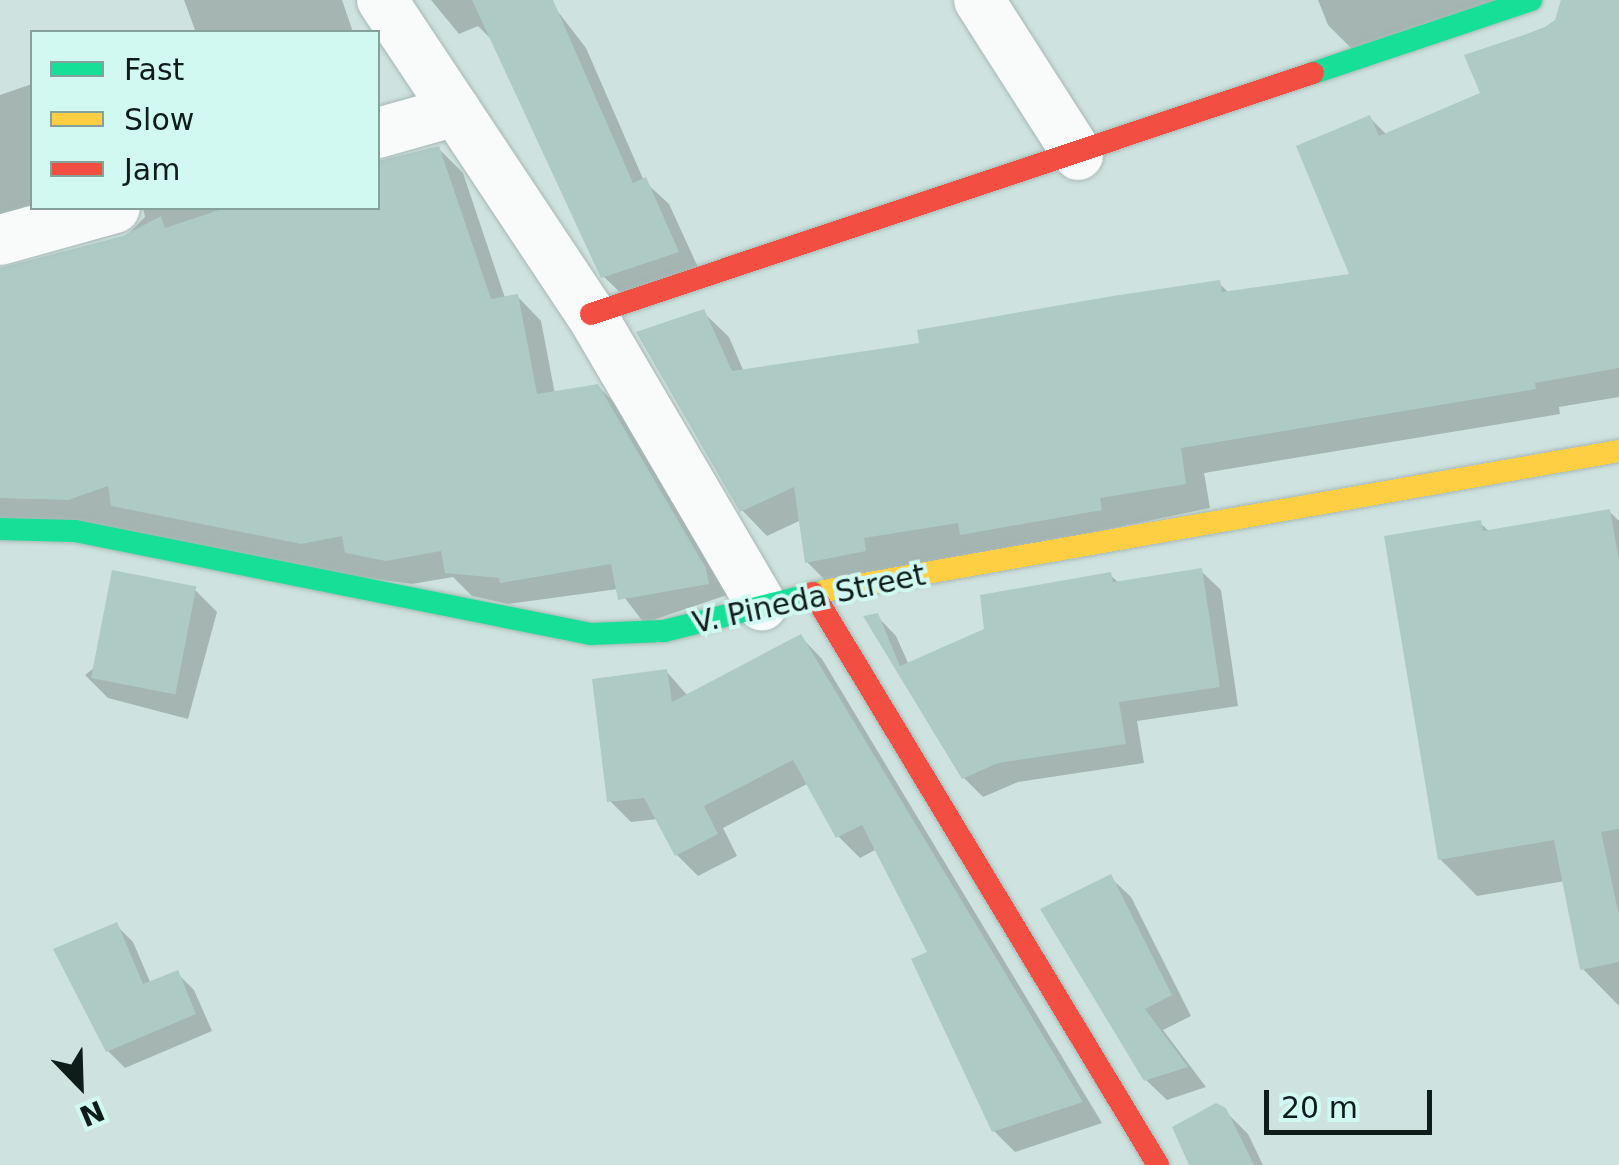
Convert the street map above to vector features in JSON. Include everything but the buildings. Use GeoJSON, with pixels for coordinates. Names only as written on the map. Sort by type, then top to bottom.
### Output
{"type":"FeatureCollection","features":[{"type":"Feature","properties":{"kind":"street"},"geometry":{"type":"LineString","coordinates":[[382,0],[591,314],[762,606]]}},
{"type":"Feature","properties":{"kind":"street"},"geometry":{"type":"LineString","coordinates":[[979,0],[1078,155]]}},
{"type":"Feature","properties":{"kind":"street"},"geometry":{"type":"LineString","coordinates":[[591,314],[1078,155],[1531,0]]}},
{"type":"Feature","properties":{"kind":"street"},"geometry":{"type":"LineString","coordinates":[[380,132],[456,111]]}},
{"type":"Feature","properties":{"kind":"street"},"geometry":{"type":"LineString","coordinates":[[0,240],[108,210]]}},
{"type":"Feature","properties":{"kind":"street","name":"V. Pineda Street"},"geometry":{"type":"LineString","coordinates":[[0,529],[75,531],[591,634],[664,631],[813,592],[1619,451]]}},
{"type":"Feature","properties":{"kind":"street"},"geometry":{"type":"LineString","coordinates":[[813,592],[1158,1165]]}},
{"type":"Feature","properties":{"kind":"traffic: fast"},"geometry":{"type":"LineString","coordinates":[[1313,73],[1531,0]]}},
{"type":"Feature","properties":{"kind":"traffic: fast"},"geometry":{"type":"LineString","coordinates":[[0,529],[75,531],[591,634],[664,631],[824,591]]}},
{"type":"Feature","properties":{"kind":"traffic: slow"},"geometry":{"type":"LineString","coordinates":[[824,591],[1619,451]]}},
{"type":"Feature","properties":{"kind":"traffic: jam"},"geometry":{"type":"LineString","coordinates":[[591,314],[1313,73]]}},
{"type":"Feature","properties":{"kind":"traffic: jam"},"geometry":{"type":"LineString","coordinates":[[813,593],[1158,1165]]}}]}
